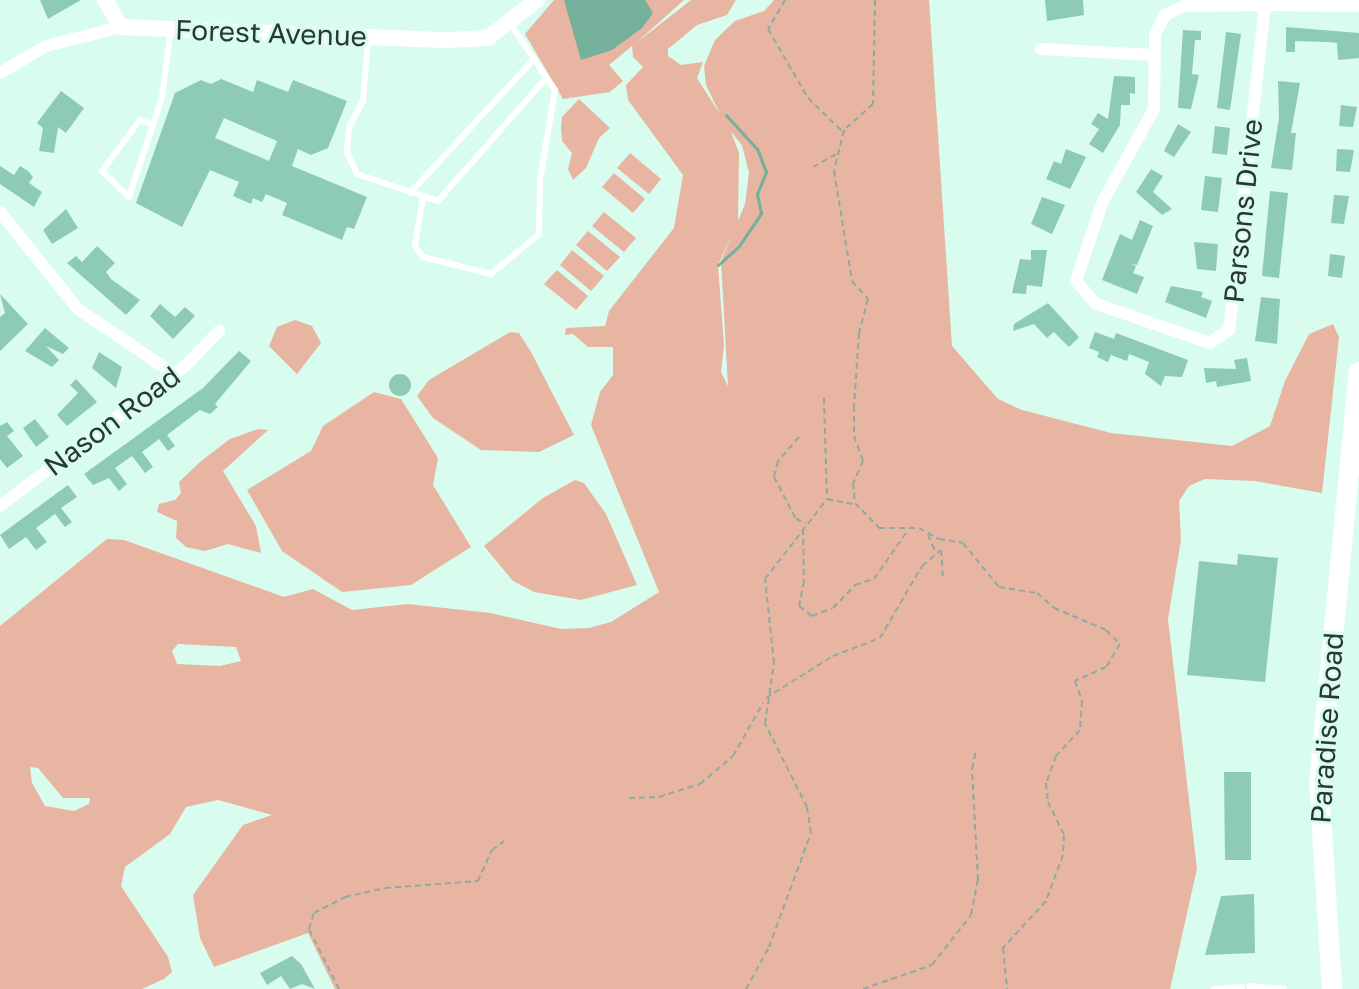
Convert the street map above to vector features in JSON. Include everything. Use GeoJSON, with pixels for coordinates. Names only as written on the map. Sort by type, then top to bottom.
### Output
{"type":"FeatureCollection","features":[{"type":"Feature","properties":{"kind":"highway","name":"Paradise Road"},"geometry":{"type":"LineString","coordinates":[[1332,989],[1319,784],[1359,372]]}},
{"type":"Feature","properties":{"kind":"street"},"geometry":{"type":"LineString","coordinates":[[105,0],[121,27]]}},
{"type":"Feature","properties":{"kind":"street","name":"Forest Avenue"},"geometry":{"type":"LineString","coordinates":[[0,73],[46,46],[121,27],[367,37],[488,38],[511,25],[537,0]]}},
{"type":"Feature","properties":{"kind":"street","name":"Parsons Drive"},"geometry":{"type":"LineString","coordinates":[[1265,5],[1232,319],[1225,336],[1210,343],[1096,304],[1076,281],[1103,201],[1154,109],[1154,55],[1158,23],[1173,8],[1265,5],[1359,6]]}},
{"type":"Feature","properties":{"kind":"street"},"geometry":{"type":"LineString","coordinates":[[1041,49],[1154,55]]}},
{"type":"Feature","properties":{"kind":"street"},"geometry":{"type":"LineString","coordinates":[[0,212],[78,309],[174,374]]}},
{"type":"Feature","properties":{"kind":"street","name":"Nason Road"},"geometry":{"type":"LineString","coordinates":[[0,506],[174,374],[219,331]]}},
{"type":"Feature","properties":{"kind":"lane"},"geometry":{"type":"LineString","coordinates":[[423,197],[415,246],[423,257],[491,274],[539,234],[540,180],[557,105],[555,90],[511,25]]}},
{"type":"Feature","properties":{"kind":"lane"},"geometry":{"type":"LineString","coordinates":[[153,125],[140,120],[102,171],[129,197],[153,125],[168,66],[171,29]]}},
{"type":"Feature","properties":{"kind":"lane"},"geometry":{"type":"LineString","coordinates":[[367,37],[363,101],[349,127],[347,152],[357,174],[438,201],[545,79]]}},
{"type":"Feature","properties":{"kind":"lane"},"geometry":{"type":"LineString","coordinates":[[410,193],[534,59]]}},
{"type":"Feature","properties":{"kind":"lane"},"geometry":{"type":"LineString","coordinates":[[1214,989],[1284,989]]}},
{"type":"Feature","properties":{"kind":"path"},"geometry":{"type":"LineString","coordinates":[[785,0],[768,29],[808,98],[844,132]]}},
{"type":"Feature","properties":{"kind":"path"},"geometry":{"type":"LineString","coordinates":[[875,0],[873,104],[844,132],[834,181],[848,236],[846,254],[852,281],[868,299],[861,321],[854,406],[854,436],[863,461],[853,483],[858,505],[879,528],[909,529],[943,541],[967,545],[999,587],[1037,593],[1054,608],[1106,630],[1120,644],[1106,667],[1075,681],[1082,701],[1080,730],[1056,756],[1046,783],[1048,802],[1064,835],[1063,855],[1046,901],[1003,948],[1007,989]]}},
{"type":"Feature","properties":{"kind":"path"},"geometry":{"type":"LineString","coordinates":[[813,167],[839,153]]}},
{"type":"Feature","properties":{"kind":"path"},"geometry":{"type":"LineString","coordinates":[[746,989],[769,947],[811,833],[807,807],[767,735],[766,699],[774,663],[765,579],[827,499],[824,398]]}},
{"type":"Feature","properties":{"kind":"path"},"geometry":{"type":"LineString","coordinates":[[799,437],[778,461],[774,477],[796,519],[806,523]]}},
{"type":"Feature","properties":{"kind":"path"},"geometry":{"type":"LineString","coordinates":[[827,499],[858,505]]}},
{"type":"Feature","properties":{"kind":"path"},"geometry":{"type":"LineString","coordinates":[[803,527],[804,581],[799,606],[812,616],[833,608],[855,585],[874,579],[909,529]]}},
{"type":"Feature","properties":{"kind":"path"},"geometry":{"type":"LineString","coordinates":[[929,534],[935,551]]}},
{"type":"Feature","properties":{"kind":"path"},"geometry":{"type":"LineString","coordinates":[[943,541],[943,579]]}},
{"type":"Feature","properties":{"kind":"path"},"geometry":{"type":"LineString","coordinates":[[629,798],[659,797],[679,786],[696,786],[733,756],[766,699],[833,656],[880,638],[935,551],[941,550]]}},
{"type":"Feature","properties":{"kind":"path"},"geometry":{"type":"LineString","coordinates":[[863,989],[932,965],[976,906],[979,835],[972,769],[976,750]]}},
{"type":"Feature","properties":{"kind":"path"},"geometry":{"type":"LineString","coordinates":[[339,989],[309,929],[314,913],[345,897],[385,888],[478,881],[495,846],[504,841]]}},
{"type":"Feature","properties":{"kind":"shaded area"},"geometry":{"type":"Polygon","coordinates":[[[554,0],[684,0],[636,43],[691,0],[736,0],[727,15],[697,25],[668,49],[668,56],[681,65],[703,62],[697,78],[720,114],[706,85],[704,66],[715,40],[735,21],[764,11],[774,0],[929,0],[952,346],[998,399],[1022,410],[1111,433],[1232,446],[1270,426],[1285,381],[1309,334],[1333,324],[1339,337],[1322,493],[1255,481],[1205,479],[1189,486],[1179,501],[1181,540],[1168,619],[1197,869],[1170,989],[335,989],[308,933],[214,967],[200,938],[193,895],[243,825],[272,815],[218,800],[186,807],[170,834],[125,867],[121,886],[168,957],[172,972],[164,979],[142,989],[0,989],[0,626],[107,539],[124,540],[284,597],[313,589],[352,610],[408,604],[490,613],[561,629],[589,628],[611,622],[659,592],[591,425],[600,392],[613,375],[613,347],[588,347],[573,334],[565,335],[566,328],[605,326],[609,311],[674,228],[683,175],[628,100],[626,85],[643,67],[633,57],[632,46],[609,65],[623,81],[610,92],[563,99],[525,34],[554,0]],[[731,132],[739,153],[738,221],[745,204],[749,173],[742,145],[731,132]],[[733,232],[718,265],[724,345],[721,372],[728,386],[721,261],[733,232]],[[178,644],[172,651],[177,664],[220,666],[241,661],[236,647],[178,644]],[[30,767],[32,783],[45,806],[74,811],[89,804],[90,798],[63,798],[38,768],[30,767]]]}},
{"type":"Feature","properties":{"kind":"shaded area"},"geometry":{"type":"Polygon","coordinates":[[[564,0],[645,0],[653,13],[642,28],[612,50],[581,60],[564,0]]]}},
{"type":"Feature","properties":{"kind":"shaded area"},"geometry":{"type":"Polygon","coordinates":[[[579,99],[610,128],[599,138],[586,168],[573,180],[568,169],[572,153],[562,141],[561,128],[562,117],[579,99]]]}},
{"type":"Feature","properties":{"kind":"shaded area"},"geometry":{"type":"Polygon","coordinates":[[[630,153],[661,179],[649,194],[617,168],[630,153]]]}},
{"type":"Feature","properties":{"kind":"shaded area"},"geometry":{"type":"Polygon","coordinates":[[[614,173],[645,199],[633,213],[602,187],[614,173]]]}},
{"type":"Feature","properties":{"kind":"shaded area"},"geometry":{"type":"Polygon","coordinates":[[[604,212],[636,238],[624,252],[592,226],[604,212]]]}},
{"type":"Feature","properties":{"kind":"shaded area"},"geometry":{"type":"Polygon","coordinates":[[[588,231],[620,257],[607,271],[576,245],[588,231]]]}},
{"type":"Feature","properties":{"kind":"shaded area"},"geometry":{"type":"Polygon","coordinates":[[[572,250],[604,276],[591,291],[560,265],[572,250]]]}},
{"type":"Feature","properties":{"kind":"shaded area"},"geometry":{"type":"Polygon","coordinates":[[[557,270],[588,296],[576,310],[544,284],[557,270]]]}},
{"type":"Feature","properties":{"kind":"shaded area"},"geometry":{"type":"Polygon","coordinates":[[[295,320],[312,326],[321,343],[297,374],[269,346],[277,327],[295,320]]]}},
{"type":"Feature","properties":{"kind":"shaded area"},"geometry":{"type":"Polygon","coordinates":[[[510,332],[519,333],[531,352],[574,435],[539,452],[481,450],[433,418],[417,396],[429,380],[510,332]]]}},
{"type":"Feature","properties":{"kind":"shaded area"},"geometry":{"type":"Polygon","coordinates":[[[374,392],[401,399],[438,458],[433,485],[471,547],[411,585],[342,592],[282,551],[247,490],[311,451],[323,426],[374,392]]]}},
{"type":"Feature","properties":{"kind":"shaded area"},"geometry":{"type":"Polygon","coordinates":[[[258,429],[268,430],[223,471],[256,526],[261,553],[228,544],[205,551],[186,547],[176,538],[177,521],[157,512],[159,504],[175,500],[181,493],[179,482],[230,439],[258,429]]]}},
{"type":"Feature","properties":{"kind":"shaded area"},"geometry":{"type":"Polygon","coordinates":[[[575,480],[584,483],[606,514],[637,585],[581,600],[534,592],[513,581],[484,546],[543,498],[575,480]]]}},
{"type":"Feature","properties":{"kind":"building"},"geometry":{"type":"Polygon","coordinates":[[[40,0],[81,0],[48,19],[40,0]]]}},
{"type":"Feature","properties":{"kind":"building"},"geometry":{"type":"Polygon","coordinates":[[[1045,0],[1083,0],[1084,15],[1047,21],[1045,0]]]}},
{"type":"Feature","properties":{"kind":"building"},"geometry":{"type":"Polygon","coordinates":[[[1286,27],[1359,33],[1359,58],[1338,60],[1337,43],[1327,42],[1295,41],[1295,52],[1286,52],[1286,27]]]}},
{"type":"Feature","properties":{"kind":"building"},"geometry":{"type":"Polygon","coordinates":[[[1183,30],[1201,31],[1201,40],[1195,40],[1192,74],[1199,75],[1191,109],[1178,108],[1183,30]]]}},
{"type":"Feature","properties":{"kind":"building"},"geometry":{"type":"Polygon","coordinates":[[[1226,32],[1241,34],[1230,110],[1217,108],[1226,32]]]}},
{"type":"Feature","properties":{"kind":"building"},"geometry":{"type":"Polygon","coordinates":[[[1114,76],[1135,77],[1135,94],[1130,93],[1130,105],[1121,105],[1120,125],[1103,153],[1089,144],[1099,129],[1091,124],[1098,113],[1108,119],[1114,76]]]}},
{"type":"Feature","properties":{"kind":"building"},"geometry":{"type":"Polygon","coordinates":[[[221,79],[253,92],[257,80],[288,92],[293,80],[347,101],[328,148],[311,155],[298,149],[292,166],[367,197],[354,229],[347,227],[342,240],[282,215],[287,203],[266,194],[262,202],[253,198],[251,204],[233,196],[239,182],[210,170],[182,227],[136,203],[175,93],[201,80],[211,84],[221,79]],[[224,118],[215,138],[269,161],[277,141],[224,118]]]}},
{"type":"Feature","properties":{"kind":"building"},"geometry":{"type":"Polygon","coordinates":[[[1278,81],[1300,83],[1291,133],[1296,133],[1292,170],[1271,168],[1279,118],[1278,81]]]}},
{"type":"Feature","properties":{"kind":"building"},"geometry":{"type":"Polygon","coordinates":[[[61,91],[84,108],[66,133],[58,127],[54,153],[39,151],[43,128],[37,123],[61,91]]]}},
{"type":"Feature","properties":{"kind":"building"},"geometry":{"type":"Polygon","coordinates":[[[1341,105],[1357,107],[1353,127],[1339,126],[1341,105]]]}},
{"type":"Feature","properties":{"kind":"building"},"geometry":{"type":"Polygon","coordinates":[[[1178,124],[1191,132],[1174,157],[1164,151],[1178,124]]]}},
{"type":"Feature","properties":{"kind":"building"},"geometry":{"type":"Polygon","coordinates":[[[1215,126],[1230,128],[1227,155],[1212,153],[1215,126]]]}},
{"type":"Feature","properties":{"kind":"building"},"geometry":{"type":"Polygon","coordinates":[[[1066,149],[1086,157],[1070,189],[1046,179],[1054,161],[1061,164],[1066,149]]]}},
{"type":"Feature","properties":{"kind":"building"},"geometry":{"type":"Polygon","coordinates":[[[1337,149],[1354,150],[1350,172],[1336,171],[1337,149]]]}},
{"type":"Feature","properties":{"kind":"building"},"geometry":{"type":"Polygon","coordinates":[[[0,166],[14,175],[20,166],[33,177],[29,183],[42,192],[34,207],[0,184],[0,166]]]}},
{"type":"Feature","properties":{"kind":"building"},"geometry":{"type":"Polygon","coordinates":[[[1151,169],[1163,176],[1153,192],[1172,209],[1162,215],[1136,192],[1151,169]]]}},
{"type":"Feature","properties":{"kind":"building"},"geometry":{"type":"Polygon","coordinates":[[[1205,176],[1222,178],[1218,212],[1201,210],[1205,176]]]}},
{"type":"Feature","properties":{"kind":"building"},"geometry":{"type":"Polygon","coordinates":[[[1270,191],[1288,193],[1279,278],[1262,276],[1270,191]]]}},
{"type":"Feature","properties":{"kind":"building"},"geometry":{"type":"Polygon","coordinates":[[[1334,195],[1349,196],[1344,224],[1331,223],[1334,195]]]}},
{"type":"Feature","properties":{"kind":"building"},"geometry":{"type":"Polygon","coordinates":[[[1042,197],[1065,205],[1052,234],[1031,224],[1042,197]]]}},
{"type":"Feature","properties":{"kind":"building"},"geometry":{"type":"Polygon","coordinates":[[[66,209],[78,228],[52,244],[43,230],[66,209]]]}},
{"type":"Feature","properties":{"kind":"building"},"geometry":{"type":"Polygon","coordinates":[[[1140,220],[1153,226],[1137,265],[1131,264],[1136,266],[1133,273],[1144,277],[1137,294],[1102,280],[1120,234],[1132,240],[1140,220]]]}},
{"type":"Feature","properties":{"kind":"building"},"geometry":{"type":"Polygon","coordinates":[[[1194,242],[1218,244],[1216,271],[1197,269],[1194,242]]]}},
{"type":"Feature","properties":{"kind":"building"},"geometry":{"type":"Polygon","coordinates":[[[97,246],[115,263],[106,272],[111,279],[140,300],[126,315],[67,263],[76,256],[82,262],[97,246]]]}},
{"type":"Feature","properties":{"kind":"building"},"geometry":{"type":"Polygon","coordinates":[[[1031,250],[1047,250],[1042,287],[1027,285],[1026,294],[1012,293],[1020,259],[1031,260],[1031,250]]]}},
{"type":"Feature","properties":{"kind":"building"},"geometry":{"type":"Polygon","coordinates":[[[1330,254],[1345,256],[1342,278],[1328,276],[1330,254]]]}},
{"type":"Feature","properties":{"kind":"building"},"geometry":{"type":"Polygon","coordinates":[[[1171,286],[1203,292],[1201,297],[1212,301],[1206,318],[1165,302],[1171,286]]]}},
{"type":"Feature","properties":{"kind":"building"},"geometry":{"type":"Polygon","coordinates":[[[0,294],[28,324],[0,351],[0,317],[5,313],[0,294]]]}},
{"type":"Feature","properties":{"kind":"building"},"geometry":{"type":"Polygon","coordinates":[[[1261,297],[1280,299],[1277,344],[1255,341],[1261,297]]]}},
{"type":"Feature","properties":{"kind":"building"},"geometry":{"type":"Polygon","coordinates":[[[1048,303],[1079,337],[1069,347],[1054,332],[1047,338],[1034,324],[1013,331],[1014,324],[1048,303]]]}},
{"type":"Feature","properties":{"kind":"building"},"geometry":{"type":"Polygon","coordinates":[[[160,304],[175,317],[185,307],[195,316],[173,339],[150,316],[160,304]]]}},
{"type":"Feature","properties":{"kind":"building"},"geometry":{"type":"Polygon","coordinates":[[[45,328],[69,348],[63,354],[46,346],[59,360],[52,367],[25,351],[45,328]]]}},
{"type":"Feature","properties":{"kind":"building"},"geometry":{"type":"Polygon","coordinates":[[[1095,332],[1114,339],[1116,333],[1188,360],[1182,377],[1165,376],[1161,386],[1145,374],[1149,362],[1129,354],[1127,361],[1111,355],[1108,362],[1097,357],[1099,352],[1089,348],[1095,332]]]}},
{"type":"Feature","properties":{"kind":"building"},"geometry":{"type":"Polygon","coordinates":[[[239,351],[251,361],[215,404],[218,407],[210,414],[200,410],[167,435],[175,446],[168,451],[159,439],[142,452],[153,467],[145,473],[132,456],[115,468],[127,484],[119,491],[109,478],[93,485],[84,474],[203,388],[239,351]]]}},
{"type":"Feature","properties":{"kind":"building"},"geometry":{"type":"Polygon","coordinates":[[[99,352],[122,367],[116,388],[92,368],[99,352]]]}},
{"type":"Feature","properties":{"kind":"building"},"geometry":{"type":"Polygon","coordinates":[[[1247,358],[1251,381],[1217,387],[1216,381],[1206,383],[1204,368],[1236,369],[1234,360],[1247,358]]]}},
{"type":"Feature","properties":{"kind":"building"},"geometry":{"type":"Polygon","coordinates":[[[400,374],[408,377],[411,385],[408,393],[400,396],[392,393],[389,385],[392,377],[400,374]]]}},
{"type":"Feature","properties":{"kind":"building"},"geometry":{"type":"Polygon","coordinates":[[[76,379],[97,402],[67,426],[57,415],[78,393],[70,385],[76,379]]]}},
{"type":"Feature","properties":{"kind":"building"},"geometry":{"type":"Polygon","coordinates":[[[35,419],[49,437],[36,447],[23,428],[35,419]]]}},
{"type":"Feature","properties":{"kind":"building"},"geometry":{"type":"Polygon","coordinates":[[[7,422],[14,431],[7,436],[23,456],[7,468],[0,459],[0,426],[7,422]]]}},
{"type":"Feature","properties":{"kind":"building"},"geometry":{"type":"Polygon","coordinates":[[[68,485],[77,497],[61,508],[72,522],[65,527],[55,514],[36,528],[47,542],[36,550],[26,537],[9,549],[0,535],[68,485]]]}},
{"type":"Feature","properties":{"kind":"building"},"geometry":{"type":"Polygon","coordinates":[[[1238,554],[1278,558],[1265,682],[1187,675],[1199,561],[1237,565],[1238,554]]]}},
{"type":"Feature","properties":{"kind":"building"},"geometry":{"type":"Polygon","coordinates":[[[1224,772],[1251,772],[1251,860],[1225,860],[1224,772]]]}},
{"type":"Feature","properties":{"kind":"building"},"geometry":{"type":"Polygon","coordinates":[[[1254,894],[1255,953],[1205,955],[1221,896],[1254,894]]]}},
{"type":"Feature","properties":{"kind":"building"},"geometry":{"type":"Polygon","coordinates":[[[292,956],[301,964],[315,989],[302,984],[290,989],[281,976],[267,985],[260,973],[292,956]]]}},
{"type":"Feature","properties":{"kind":"waterway"},"geometry":{"type":"LineString","coordinates":[[718,265],[739,246],[761,213],[757,194],[766,172],[757,149],[726,115]]}}]}
